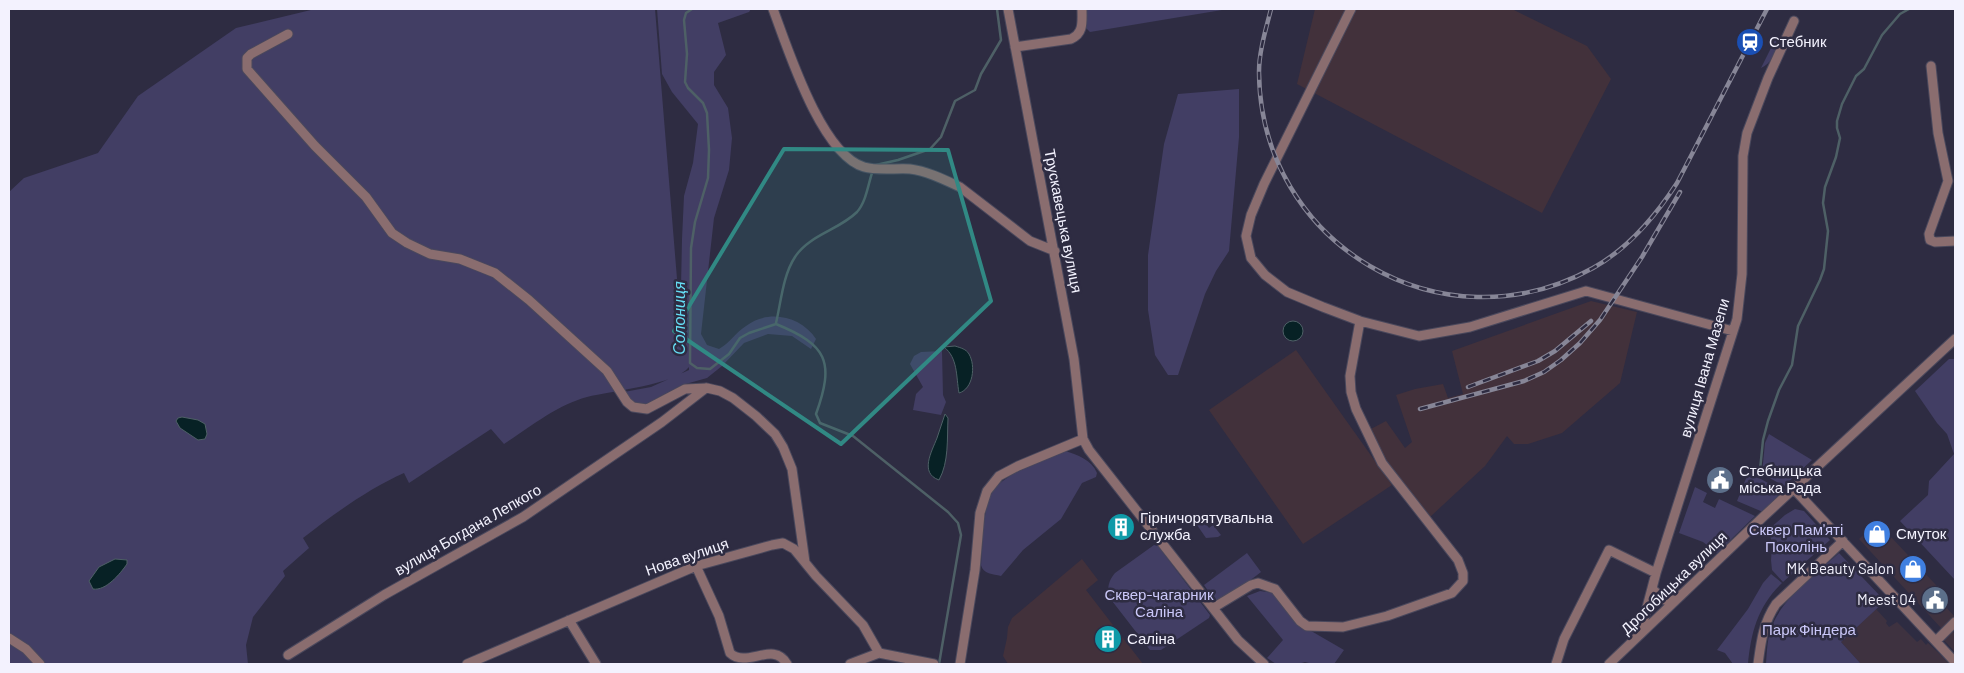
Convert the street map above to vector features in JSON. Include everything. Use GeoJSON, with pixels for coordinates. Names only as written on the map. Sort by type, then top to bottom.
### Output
{"type":"FeatureCollection","features":[{"type":"Feature","properties":{"kind":"street"},"geometry":{"type":"LineString","coordinates":[[773,9],[814,112],[846,157],[864,167],[912,169],[949,181],[960,187],[1030,240],[1055,251]]}},
{"type":"Feature","properties":{"kind":"street","name":"Трускавецька вулиця"},"geometry":{"type":"LineString","coordinates":[[1008,9],[1074,359],[1083,439],[1089,450],[1258,663]]}},
{"type":"Feature","properties":{"kind":"street"},"geometry":{"type":"LineString","coordinates":[[1015,47],[1071,39],[1078,36],[1082,28],[1082,9]]}},
{"type":"Feature","properties":{"kind":"street"},"geometry":{"type":"LineString","coordinates":[[1351,9],[1264,184],[1251,215],[1246,236],[1251,258],[1265,275],[1287,292],[1360,321],[1419,336],[1434,335],[1492,320],[1586,291],[1733,331]]}},
{"type":"Feature","properties":{"kind":"street","name":"вулиця Івана Мазепи"},"geometry":{"type":"LineString","coordinates":[[1640,634],[1656,573],[1733,331],[1740,299],[1744,143],[1754,112],[1794,21]]}},
{"type":"Feature","properties":{"kind":"street"},"geometry":{"type":"LineString","coordinates":[[288,34],[251,54],[247,58],[247,69],[315,146],[366,197],[383,223],[399,239],[430,254],[460,259],[495,272],[530,300],[606,371],[627,402],[633,407],[647,408],[685,389],[707,388],[720,391],[733,398],[775,434],[783,447],[792,469],[805,562]]}},
{"type":"Feature","properties":{"kind":"street"},"geometry":{"type":"LineString","coordinates":[[1931,66],[1938,133],[1948,181],[1929,234],[1930,240],[1935,242],[1955,241]]}},
{"type":"Feature","properties":{"kind":"street"},"geometry":{"type":"LineString","coordinates":[[1213,608],[1251,585],[1258,583],[1275,589],[1300,621],[1307,626],[1343,627],[1387,616],[1452,594],[1463,581],[1463,573],[1458,560],[1382,463],[1356,409],[1351,392],[1350,376],[1360,321]]}},
{"type":"Feature","properties":{"kind":"street","name":"Дрогобицька вулиця"},"geometry":{"type":"LineString","coordinates":[[1609,664],[1955,339]]}},
{"type":"Feature","properties":{"kind":"street","name":"вулиця Богдана Лепкого"},"geometry":{"type":"LineString","coordinates":[[288,655],[384,595],[523,518],[662,422],[707,388]]}},
{"type":"Feature","properties":{"kind":"street"},"geometry":{"type":"LineString","coordinates":[[960,664],[975,570],[980,514],[987,491],[993,483],[1006,473],[1083,439]]}},
{"type":"Feature","properties":{"kind":"street"},"geometry":{"type":"LineString","coordinates":[[1794,489],[1955,662]]}},
{"type":"Feature","properties":{"kind":"street"},"geometry":{"type":"LineString","coordinates":[[1758,664],[1762,635],[1770,613],[1776,604],[1843,541]]}},
{"type":"Feature","properties":{"kind":"street","name":"Нова вулиця"},"geometry":{"type":"LineString","coordinates":[[467,664],[696,566],[772,545],[782,544],[794,549],[863,625],[879,653]]}},
{"type":"Feature","properties":{"kind":"street"},"geometry":{"type":"LineString","coordinates":[[1556,664],[1564,640],[1608,550],[1656,573]]}},
{"type":"Feature","properties":{"kind":"street"},"geometry":{"type":"LineString","coordinates":[[696,566],[719,616],[730,653],[738,658],[745,658],[774,653],[784,659],[787,664]]}},
{"type":"Feature","properties":{"kind":"street"},"geometry":{"type":"LineString","coordinates":[[1652,590],[1665,600],[1676,600]]}},
{"type":"Feature","properties":{"kind":"street"},"geometry":{"type":"LineString","coordinates":[[569,620],[596,664]]}},
{"type":"Feature","properties":{"kind":"street"},"geometry":{"type":"LineString","coordinates":[[1936,641],[1955,622]]}},
{"type":"Feature","properties":{"kind":"street"},"geometry":{"type":"LineString","coordinates":[[9,638],[26,649],[40,664]]}},
{"type":"Feature","properties":{"kind":"street"},"geometry":{"type":"LineString","coordinates":[[874,664],[879,653]]}},
{"type":"Feature","properties":{"kind":"street"},"geometry":{"type":"LineString","coordinates":[[850,664],[879,653],[934,664]]}},
{"type":"Feature","properties":{"kind":"highlighted area"},"geometry":{"type":"Polygon","coordinates":[[[784,149],[948,150],[991,301],[841,444],[674,331],[784,149]]]}},
{"type":"Feature","properties":{"kind":"shaded area"},"geometry":{"type":"Polygon","coordinates":[[[1315,9],[1512,9],[1587,46],[1611,79],[1542,213],[1297,84],[1315,9]]]}},
{"type":"Feature","properties":{"kind":"shaded area"},"geometry":{"type":"Polygon","coordinates":[[[1591,301],[1637,312],[1620,383],[1562,433],[1528,444],[1514,444],[1507,436],[1485,466],[1430,517],[1386,461],[1369,430],[1386,421],[1405,448],[1412,442],[1396,395],[1415,389],[1443,384],[1448,398],[1463,394],[1452,351],[1591,301]]]}},
{"type":"Feature","properties":{"kind":"shaded area"},"geometry":{"type":"Polygon","coordinates":[[[1293,321],[1300,324],[1303,331],[1300,338],[1293,341],[1286,338],[1283,331],[1286,324],[1293,321]]]}},
{"type":"Feature","properties":{"kind":"shaded area"},"geometry":{"type":"Polygon","coordinates":[[[955,346],[968,352],[973,371],[967,387],[959,393],[954,362],[949,351],[944,347],[955,346]]]}},
{"type":"Feature","properties":{"kind":"shaded area"},"geometry":{"type":"Polygon","coordinates":[[[1296,350],[1392,485],[1303,544],[1209,410],[1296,350]]]}},
{"type":"Feature","properties":{"kind":"shaded area"},"geometry":{"type":"Polygon","coordinates":[[[945,414],[948,418],[947,450],[939,480],[933,477],[928,467],[930,455],[945,414]]]}},
{"type":"Feature","properties":{"kind":"shaded area"},"geometry":{"type":"Polygon","coordinates":[[[182,417],[198,420],[205,424],[207,434],[205,439],[198,440],[180,428],[176,421],[182,417]]]}},
{"type":"Feature","properties":{"kind":"shaded area"},"geometry":{"type":"Polygon","coordinates":[[[1877,522],[1950,600],[1944,605],[1955,617],[1942,629],[1859,539],[1877,522]]]}},
{"type":"Feature","properties":{"kind":"shaded area"},"geometry":{"type":"Polygon","coordinates":[[[115,559],[127,560],[127,564],[108,585],[93,589],[89,581],[99,567],[115,559]]]}},
{"type":"Feature","properties":{"kind":"shaded area"},"geometry":{"type":"Polygon","coordinates":[[[1082,559],[1098,580],[1086,590],[1143,664],[1008,664],[1003,656],[1008,627],[1012,618],[1082,559]]]}},
{"type":"Feature","properties":{"kind":"shaded area"},"geometry":{"type":"Polygon","coordinates":[[[1876,609],[1887,621],[1886,623],[1889,627],[1897,622],[1917,642],[1921,639],[1926,645],[1928,643],[1950,664],[1861,664],[1841,642],[1876,609]]]}},
{"type":"Feature","properties":{"kind":"shaded area"},"geometry":{"type":"Polygon","coordinates":[[[1952,631],[1955,634],[1955,652],[1943,639],[1952,631]]]}},
{"type":"Feature","properties":{"kind":"green space"},"geometry":{"type":"Polygon","coordinates":[[[315,9],[655,9],[678,291],[685,342],[681,287],[684,196],[693,163],[698,124],[672,92],[662,74],[657,9],[751,9],[749,12],[718,23],[726,55],[714,72],[714,85],[728,108],[732,138],[729,170],[714,218],[701,334],[707,345],[719,349],[742,329],[755,321],[774,317],[793,320],[810,331],[816,339],[811,349],[792,336],[768,334],[744,343],[722,366],[707,378],[682,385],[646,404],[633,403],[624,392],[651,387],[669,379],[587,397],[565,405],[504,444],[491,429],[409,483],[404,473],[364,494],[303,538],[309,548],[283,571],[285,576],[253,617],[246,645],[248,664],[9,664],[9,192],[24,178],[98,153],[138,96],[236,28],[315,9]]]}},
{"type":"Feature","properties":{"kind":"green space"},"geometry":{"type":"Polygon","coordinates":[[[1087,9],[1228,9],[1090,32],[1086,28],[1087,9]]]}},
{"type":"Feature","properties":{"kind":"green space"},"geometry":{"type":"Polygon","coordinates":[[[1777,36],[1778,41],[1774,55],[1761,68],[1777,36]]]}},
{"type":"Feature","properties":{"kind":"green space"},"geometry":{"type":"Polygon","coordinates":[[[1239,89],[1239,137],[1229,251],[1216,271],[1205,294],[1178,375],[1168,375],[1155,355],[1148,310],[1148,255],[1164,144],[1178,94],[1239,89]]]}},
{"type":"Feature","properties":{"kind":"green space"},"geometry":{"type":"Polygon","coordinates":[[[942,351],[943,395],[946,402],[941,415],[913,410],[916,394],[923,387],[910,364],[914,356],[921,352],[942,351]]]}},
{"type":"Feature","properties":{"kind":"green space"},"geometry":{"type":"Polygon","coordinates":[[[1949,359],[1955,359],[1955,580],[1900,521],[1928,495],[1929,481],[1954,454],[1947,434],[1915,391],[1949,359]]]}},
{"type":"Feature","properties":{"kind":"green space"},"geometry":{"type":"Polygon","coordinates":[[[1769,434],[1812,460],[1784,486],[1762,474],[1765,443],[1769,434]]]}},
{"type":"Feature","properties":{"kind":"green space"},"geometry":{"type":"Polygon","coordinates":[[[1065,451],[1088,461],[1095,468],[1096,477],[1082,483],[1061,519],[1023,550],[1001,576],[986,572],[981,565],[983,538],[986,509],[992,493],[1005,479],[1065,451]]]}},
{"type":"Feature","properties":{"kind":"green space"},"geometry":{"type":"Polygon","coordinates":[[[1747,476],[1759,478],[1783,491],[1763,512],[1737,501],[1747,476]]]}},
{"type":"Feature","properties":{"kind":"green space"},"geometry":{"type":"Polygon","coordinates":[[[1695,487],[1707,493],[1703,502],[1715,508],[1719,499],[1755,516],[1717,553],[1703,542],[1679,533],[1695,487]]]}},
{"type":"Feature","properties":{"kind":"green space","name":"Сквер Пам'яті Поколінь"},"geometry":{"type":"Polygon","coordinates":[[[1795,509],[1804,511],[1830,540],[1783,582],[1772,570],[1772,545],[1769,529],[1795,509]]]}},
{"type":"Feature","properties":{"kind":"green space"},"geometry":{"type":"Polygon","coordinates":[[[1203,520],[1209,528],[1213,525],[1221,535],[1206,538],[1197,525],[1203,520]]]}},
{"type":"Feature","properties":{"kind":"green space","name":"Сквер-чагарник Саліна"},"geometry":{"type":"Polygon","coordinates":[[[1154,545],[1158,546],[1210,615],[1209,618],[1161,650],[1150,650],[1109,597],[1108,593],[1111,578],[1115,573],[1154,545]]]}},
{"type":"Feature","properties":{"kind":"green space"},"geometry":{"type":"Polygon","coordinates":[[[1247,553],[1261,572],[1218,605],[1204,585],[1247,553]]]}},
{"type":"Feature","properties":{"kind":"green space","name":"Парк Фіндера"},"geometry":{"type":"Polygon","coordinates":[[[1839,553],[1885,601],[1841,642],[1861,664],[1766,664],[1769,636],[1777,615],[1801,586],[1839,553]]]}},
{"type":"Feature","properties":{"kind":"green space"},"geometry":{"type":"Polygon","coordinates":[[[1771,574],[1782,583],[1761,610],[1751,641],[1748,664],[1733,664],[1725,653],[1717,650],[1748,609],[1763,583],[1771,574]]]}},
{"type":"Feature","properties":{"kind":"green space"},"geometry":{"type":"Polygon","coordinates":[[[1260,591],[1273,593],[1306,628],[1344,650],[1334,664],[1305,662],[1298,664],[1276,664],[1267,658],[1283,640],[1247,596],[1260,591]]]}},
{"type":"Feature","properties":{"kind":"waterway","name":"Солониця"},"geometry":{"type":"LineString","coordinates":[[692,9],[686,13],[684,20],[687,54],[685,82],[688,88],[703,103],[707,113],[709,150],[708,178],[695,222],[691,248],[690,363],[697,368],[710,369],[729,354],[740,338],[776,324],[806,339],[816,348],[822,357],[825,368],[825,381],[816,414],[820,423],[853,436],[948,512],[958,523],[961,535],[939,664]]}},
{"type":"Feature","properties":{"kind":"waterway"},"geometry":{"type":"LineString","coordinates":[[876,165],[930,149],[941,137],[955,101],[975,90],[981,74],[1001,40],[997,9]]}},
{"type":"Feature","properties":{"kind":"waterway"},"geometry":{"type":"LineString","coordinates":[[1760,470],[1763,440],[1768,421],[1779,390],[1792,365],[1798,326],[1824,269],[1828,231],[1823,203],[1825,187],[1836,157],[1840,138],[1837,121],[1842,104],[1856,76],[1864,69],[1882,35],[1900,14],[1909,9]]}},
{"type":"Feature","properties":{"kind":"waterway"},"geometry":{"type":"LineString","coordinates":[[776,323],[785,280],[795,257],[808,243],[842,224],[857,212],[865,198],[872,173]]}},
{"type":"Feature","properties":{"kind":"railway"},"geometry":{"type":"LineString","coordinates":[[1271,9],[1261,48],[1259,72],[1267,133],[1290,187],[1325,232],[1370,266],[1421,288],[1477,297],[1535,291],[1593,268],[1630,241],[1660,208],[1677,183],[1767,9]]}},
{"type":"Feature","properties":{"kind":"railway"},"geometry":{"type":"LineString","coordinates":[[1420,409],[1524,381],[1544,372],[1561,360],[1580,343],[1600,320],[1642,257],[1680,192]]}},
{"type":"Feature","properties":{"kind":"railway"},"geometry":{"type":"LineString","coordinates":[[1468,387],[1538,361],[1555,351],[1591,321]]}},
{"type":"Feature","properties":{"kind":"place","name":"Стебник"},"geometry":{"type":"Point","coordinates":[1750,42]}},
{"type":"Feature","properties":{"kind":"place","name":"Стебницька міська Рада"},"geometry":{"type":"Point","coordinates":[1720,480]}},
{"type":"Feature","properties":{"kind":"place","name":"Гірничорятувальна служба"},"geometry":{"type":"Point","coordinates":[1121,527]}},
{"type":"Feature","properties":{"kind":"place","name":"Смуток"},"geometry":{"type":"Point","coordinates":[1877,534]}},
{"type":"Feature","properties":{"kind":"place","name":"MK Beauty Salon"},"geometry":{"type":"Point","coordinates":[1913,569]}},
{"type":"Feature","properties":{"kind":"place","name":"Meest 04"},"geometry":{"type":"Point","coordinates":[1935,600]}},
{"type":"Feature","properties":{"kind":"place","name":"Саліна"},"geometry":{"type":"Point","coordinates":[1108,639]}}]}
